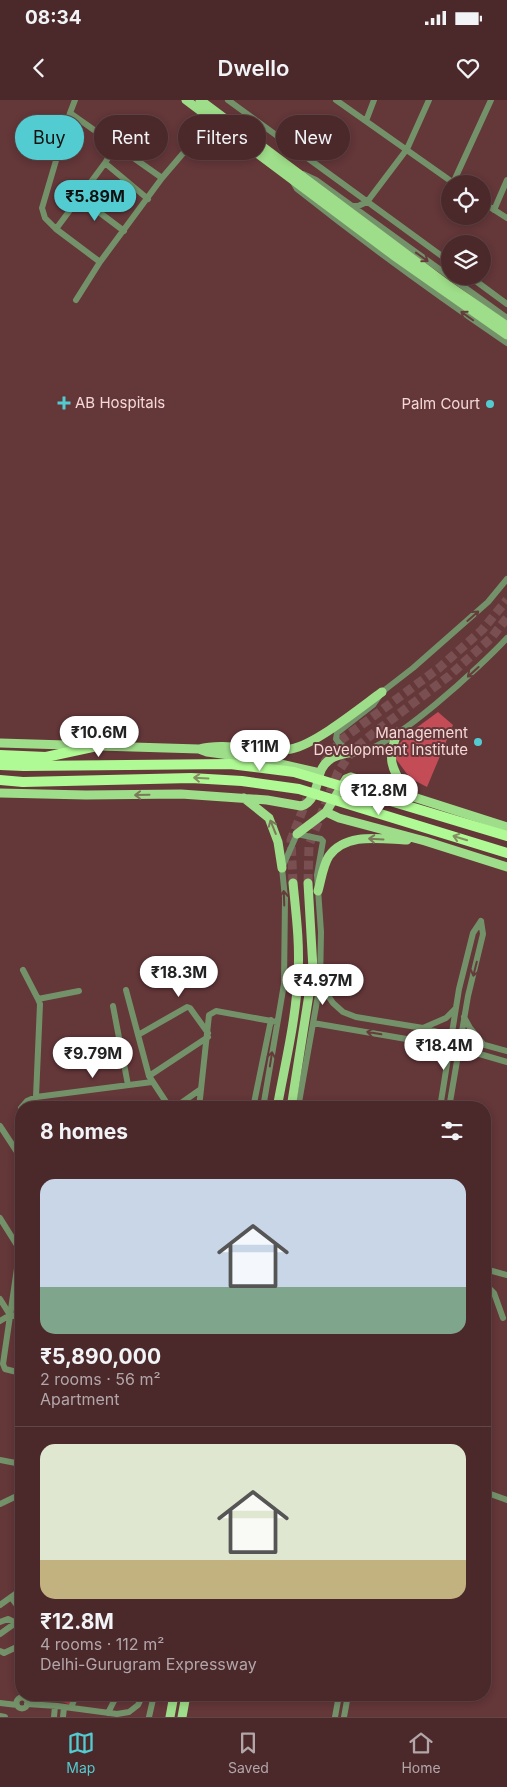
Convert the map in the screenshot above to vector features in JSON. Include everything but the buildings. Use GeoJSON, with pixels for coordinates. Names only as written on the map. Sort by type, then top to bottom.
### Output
{"type":"FeatureCollection","features":[{"type":"Feature","properties":{"kind":"highway"},"geometry":{"type":"LineString","coordinates":[[0,755],[46,757],[97,746]]}},
{"type":"Feature","properties":{"kind":"highway"},"geometry":{"type":"LineString","coordinates":[[0,764],[24,766],[230,764],[294,772],[507,836]]}},
{"type":"Feature","properties":{"kind":"highway"},"geometry":{"type":"LineString","coordinates":[[0,780],[24,782],[191,778],[242,781],[298,789],[507,853]]}},
{"type":"Feature","properties":{"kind":"main road"},"geometry":{"type":"LineString","coordinates":[[186,100],[213,115]]}},
{"type":"Feature","properties":{"kind":"main road"},"geometry":{"type":"LineString","coordinates":[[200,100],[214,115]]}},
{"type":"Feature","properties":{"kind":"main road"},"geometry":{"type":"LineString","coordinates":[[266,154],[507,335]]}},
{"type":"Feature","properties":{"kind":"main road"},"geometry":{"type":"LineString","coordinates":[[353,220],[507,326]]}},
{"type":"Feature","properties":{"kind":"main road"},"geometry":{"type":"LineString","coordinates":[[0,743],[199,749],[215,746],[276,750],[291,749],[308,743],[382,692]]}},
{"type":"Feature","properties":{"kind":"main road"},"geometry":{"type":"LineString","coordinates":[[398,732],[392,746],[392,766],[408,795]]}},
{"type":"Feature","properties":{"kind":"main road"},"geometry":{"type":"LineString","coordinates":[[199,749],[320,773]]}},
{"type":"Feature","properties":{"kind":"main road"},"geometry":{"type":"LineString","coordinates":[[0,793],[86,795],[181,794],[244,798],[301,806],[306,805],[310,801],[320,773],[327,761],[336,756],[359,751]]}},
{"type":"Feature","properties":{"kind":"main road"},"geometry":{"type":"LineString","coordinates":[[297,834],[326,812],[346,778],[351,777],[507,827]]}},
{"type":"Feature","properties":{"kind":"main road"},"geometry":{"type":"LineString","coordinates":[[244,798],[268,818],[278,842],[282,868]]}},
{"type":"Feature","properties":{"kind":"main road"},"geometry":{"type":"LineString","coordinates":[[326,812],[339,818],[424,841],[507,867]]}},
{"type":"Feature","properties":{"kind":"main road"},"geometry":{"type":"LineString","coordinates":[[318,891],[328,858],[337,848],[365,838],[424,841]]}},
{"type":"Feature","properties":{"kind":"main road"},"geometry":{"type":"LineString","coordinates":[[278,1101],[293,1022],[298,975],[299,931],[293,883]]}},
{"type":"Feature","properties":{"kind":"main road"},"geometry":{"type":"LineString","coordinates":[[292,1101],[313,970],[308,883]]}},
{"type":"Feature","properties":{"kind":"main road"},"geometry":{"type":"LineString","coordinates":[[170,1717],[173,1701]]}},
{"type":"Feature","properties":{"kind":"main road"},"geometry":{"type":"LineString","coordinates":[[182,1717],[185,1701]]}},
{"type":"Feature","properties":{"kind":"street"},"geometry":{"type":"LineString","coordinates":[[75,100],[42,208],[45,218],[56,229],[100,262]]}},
{"type":"Feature","properties":{"kind":"street"},"geometry":{"type":"LineString","coordinates":[[228,100],[441,255]]}},
{"type":"Feature","properties":{"kind":"street"},"geometry":{"type":"LineString","coordinates":[[336,100],[443,175]]}},
{"type":"Feature","properties":{"kind":"street"},"geometry":{"type":"LineString","coordinates":[[366,120],[374,100]]}},
{"type":"Feature","properties":{"kind":"street"},"geometry":{"type":"LineString","coordinates":[[351,205],[360,206],[368,202],[407,149],[429,100]]}},
{"type":"Feature","properties":{"kind":"street"},"geometry":{"type":"LineString","coordinates":[[458,175],[491,100]]}},
{"type":"Feature","properties":{"kind":"street"},"geometry":{"type":"LineString","coordinates":[[70,113],[94,130]]}},
{"type":"Feature","properties":{"kind":"street"},"geometry":{"type":"LineString","coordinates":[[76,300],[100,262],[178,159]]}},
{"type":"Feature","properties":{"kind":"street"},"geometry":{"type":"LineString","coordinates":[[56,229],[107,160]]}},
{"type":"Feature","properties":{"kind":"street"},"geometry":{"type":"LineString","coordinates":[[137,160],[162,178]]}},
{"type":"Feature","properties":{"kind":"street"},"geometry":{"type":"LineString","coordinates":[[105,164],[148,199]]}},
{"type":"Feature","properties":{"kind":"street"},"geometry":{"type":"LineString","coordinates":[[507,318],[313,178],[292,174],[297,189],[354,234],[507,344]]}},
{"type":"Feature","properties":{"kind":"street"},"geometry":{"type":"LineString","coordinates":[[494,210],[507,180]]}},
{"type":"Feature","properties":{"kind":"street"},"geometry":{"type":"LineString","coordinates":[[79,197],[124,231]]}},
{"type":"Feature","properties":{"kind":"street"},"geometry":{"type":"LineString","coordinates":[[368,202],[368,212],[371,220]]}},
{"type":"Feature","properties":{"kind":"street"},"geometry":{"type":"LineString","coordinates":[[491,208],[507,218]]}},
{"type":"Feature","properties":{"kind":"street"},"geometry":{"type":"LineString","coordinates":[[481,285],[507,304]]}},
{"type":"Feature","properties":{"kind":"street"},"geometry":{"type":"LineString","coordinates":[[507,579],[488,602],[413,668],[382,692],[373,705],[338,733],[336,739],[340,746],[359,751],[372,748],[398,732],[469,676],[507,638]]}},
{"type":"Feature","properties":{"kind":"street"},"geometry":{"type":"LineString","coordinates":[[254,1101],[284,984],[285,898],[282,868],[297,834],[323,841],[317,875],[321,932],[320,984],[299,1101]]}},
{"type":"Feature","properties":{"kind":"street"},"geometry":{"type":"LineString","coordinates":[[441,1101],[458,989],[473,933],[481,921],[483,934],[468,996],[450,1101]]}},
{"type":"Feature","properties":{"kind":"street"},"geometry":{"type":"LineString","coordinates":[[23,970],[38,999],[40,1011],[36,1097]]}},
{"type":"Feature","properties":{"kind":"street"},"geometry":{"type":"LineString","coordinates":[[320,984],[343,1012],[356,1017],[423,1028],[507,1051]]}},
{"type":"Feature","properties":{"kind":"street"},"geometry":{"type":"LineString","coordinates":[[126,990],[151,1079],[165,1101]]}},
{"type":"Feature","properties":{"kind":"street"},"geometry":{"type":"LineString","coordinates":[[38,999],[79,991]]}},
{"type":"Feature","properties":{"kind":"street"},"geometry":{"type":"LineString","coordinates":[[113,1006],[128,1085]]}},
{"type":"Feature","properties":{"kind":"street"},"geometry":{"type":"LineString","coordinates":[[138,1035],[187,1007],[190,1008],[208,1035]]}},
{"type":"Feature","properties":{"kind":"street"},"geometry":{"type":"LineString","coordinates":[[423,1028],[446,1018],[455,1009]]}},
{"type":"Feature","properties":{"kind":"street"},"geometry":{"type":"LineString","coordinates":[[200,1101],[209,1015],[216,1011],[274,1021]]}},
{"type":"Feature","properties":{"kind":"street"},"geometry":{"type":"LineString","coordinates":[[464,1017],[483,1044]]}},
{"type":"Feature","properties":{"kind":"street"},"geometry":{"type":"LineString","coordinates":[[264,1101],[274,1021]]}},
{"type":"Feature","properties":{"kind":"street"},"geometry":{"type":"LineString","coordinates":[[314,1023],[459,1048],[507,1062]]}},
{"type":"Feature","properties":{"kind":"street"},"geometry":{"type":"LineString","coordinates":[[27,1101],[36,1097],[128,1085],[151,1079],[208,1035]]}},
{"type":"Feature","properties":{"kind":"street"},"geometry":{"type":"LineString","coordinates":[[184,1101],[201,1089]]}},
{"type":"Feature","properties":{"kind":"street"},"geometry":{"type":"LineString","coordinates":[[0,1126],[15,1149]]}},
{"type":"Feature","properties":{"kind":"street"},"geometry":{"type":"LineString","coordinates":[[0,1218],[15,1242]]}},
{"type":"Feature","properties":{"kind":"street"},"geometry":{"type":"LineString","coordinates":[[491,1270],[507,1274]]}},
{"type":"Feature","properties":{"kind":"street"},"geometry":{"type":"LineString","coordinates":[[15,1283],[3,1364],[6,1369],[15,1371]]}},
{"type":"Feature","properties":{"kind":"street"},"geometry":{"type":"LineString","coordinates":[[491,1290],[494,1293],[503,1318]]}},
{"type":"Feature","properties":{"kind":"street"},"geometry":{"type":"LineString","coordinates":[[0,1299],[10,1316]]}},
{"type":"Feature","properties":{"kind":"street"},"geometry":{"type":"LineString","coordinates":[[0,1321],[10,1316],[15,1316]]}},
{"type":"Feature","properties":{"kind":"street"},"geometry":{"type":"LineString","coordinates":[[0,1460],[15,1463]]}},
{"type":"Feature","properties":{"kind":"street"},"geometry":{"type":"LineString","coordinates":[[491,1494],[507,1500]]}},
{"type":"Feature","properties":{"kind":"street"},"geometry":{"type":"LineString","coordinates":[[0,1504],[15,1497]]}},
{"type":"Feature","properties":{"kind":"street"},"geometry":{"type":"LineString","coordinates":[[0,1605],[15,1594]]}},
{"type":"Feature","properties":{"kind":"street"},"geometry":{"type":"LineString","coordinates":[[11,1597],[15,1603]]}},
{"type":"Feature","properties":{"kind":"street"},"geometry":{"type":"LineString","coordinates":[[0,1622],[8,1619],[15,1620]]}},
{"type":"Feature","properties":{"kind":"street"},"geometry":{"type":"LineString","coordinates":[[0,1634],[15,1624]]}},
{"type":"Feature","properties":{"kind":"street"},"geometry":{"type":"LineString","coordinates":[[0,1652],[4,1653],[15,1648]]}},
{"type":"Feature","properties":{"kind":"street"},"geometry":{"type":"LineString","coordinates":[[63,1717],[72,1701]]}},
{"type":"Feature","properties":{"kind":"street"},"geometry":{"type":"LineString","coordinates":[[108,1713],[114,1701]]}},
{"type":"Feature","properties":{"kind":"street"},"geometry":{"type":"LineString","coordinates":[[0,1703],[17,1705],[22,1708],[27,1704],[117,1714],[129,1712],[140,1701]]}},
{"type":"Feature","properties":{"kind":"street"},"geometry":{"type":"LineString","coordinates":[[150,1717],[153,1701]]}},
{"type":"Feature","properties":{"kind":"street"},"geometry":{"type":"LineString","coordinates":[[335,1717],[338,1701]]}},
{"type":"Feature","properties":{"kind":"street"},"geometry":{"type":"LineString","coordinates":[[344,1717],[347,1701]]}},
{"type":"Feature","properties":{"kind":"street"},"geometry":{"type":"LineString","coordinates":[[54,1706],[54,1717]]}},
{"type":"Feature","properties":{"kind":"street"},"geometry":{"type":"LineString","coordinates":[[0,1716],[5,1717]]}},
{"type":"Feature","properties":{"kind":"shaded area"},"geometry":{"type":"Polygon","coordinates":[[[438,712],[453,725],[427,787],[410,778],[396,759],[396,747],[412,731],[438,712]]]}},
{"type":"Feature","properties":{"kind":"shaded area"},"geometry":{"type":"Polygon","coordinates":[[[54,1701],[71,1701],[70,1704],[54,1701]]]}},
{"type":"Feature","properties":{"kind":"tunnel"},"geometry":{"type":"LineString","coordinates":[[324,763],[341,740],[439,668],[482,630],[507,600]]}},
{"type":"Feature","properties":{"kind":"tunnel"},"geometry":{"type":"LineString","coordinates":[[308,883],[309,845],[338,772],[353,750],[449,676],[491,638],[507,618]]}},
{"type":"Feature","properties":{"kind":"tunnel"},"geometry":{"type":"LineString","coordinates":[[293,883],[291,840],[307,799]]}},
{"type":"Feature","properties":{"kind":"place","name":"AB Hospitals"},"geometry":{"type":"Point","coordinates":[64,403]}},
{"type":"Feature","properties":{"kind":"place","name":"Palm Court"},"geometry":{"type":"Point","coordinates":[490,404]}},
{"type":"Feature","properties":{"kind":"place","name":"Management Development Institute"},"geometry":{"type":"Point","coordinates":[478,742]}}]}
